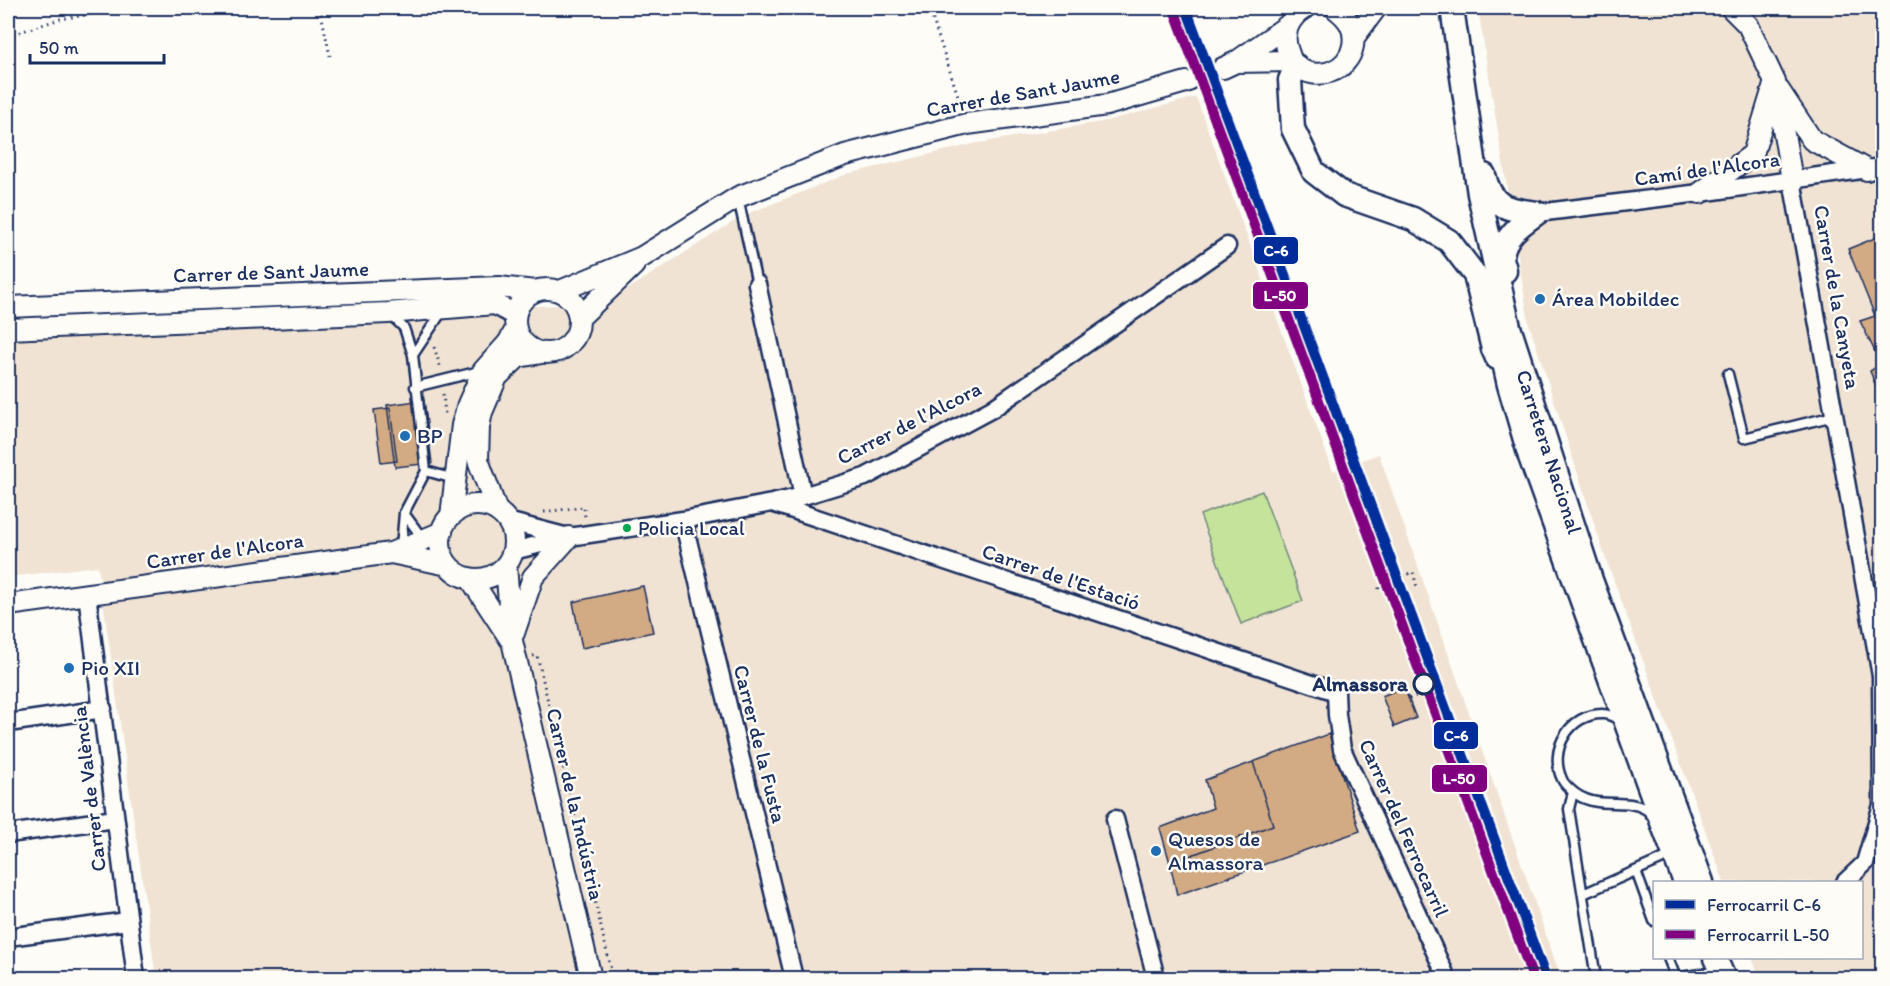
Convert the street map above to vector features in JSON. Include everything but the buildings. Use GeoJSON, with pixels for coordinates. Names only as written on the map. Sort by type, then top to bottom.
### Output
{"type":"FeatureCollection","features":[{"type":"Feature","properties":{"kind":"main road","name":"Carretera Nacional"},"geometry":{"type":"LineString","coordinates":[[1437,8],[1468,194],[1515,376],[1534,468],[1674,854],[1695,878]]}},
{"type":"Feature","properties":{"kind":"main road","name":"Carretera Nacional"},"geometry":{"type":"LineString","coordinates":[[1452,8],[1479,194],[1509,327],[1515,376],[1591,580],[1695,878]]}},
{"type":"Feature","properties":{"kind":"main road"},"geometry":{"type":"LineString","coordinates":[[1294,64],[1290,80],[1293,129],[1314,172],[1344,195],[1413,219],[1449,241],[1475,275],[1493,349],[1515,376]]}},
{"type":"Feature","properties":{"kind":"main road"},"geometry":{"type":"LineString","coordinates":[[1470,126],[1487,186],[1493,199],[1503,206],[1519,211],[1538,213]]}},
{"type":"Feature","properties":{"kind":"main road"},"geometry":{"type":"LineString","coordinates":[[1515,376],[1521,343],[1502,256],[1507,241],[1516,228],[1538,213]]}},
{"type":"Feature","properties":{"kind":"street"},"geometry":{"type":"LineString","coordinates":[[1305,8],[1296,14],[1287,26],[1229,65],[1294,64],[1315,75],[1336,71],[1351,56],[1355,36],[1376,8]]}},
{"type":"Feature","properties":{"kind":"street"},"geometry":{"type":"LineString","coordinates":[[1335,8],[1348,18],[1355,36]]}},
{"type":"Feature","properties":{"kind":"street","name":"Carrer de la Canyeta"},"geometry":{"type":"LineString","coordinates":[[1731,8],[1748,25],[1775,82],[1881,676],[1882,805],[1864,863],[1846,881]]}},
{"type":"Feature","properties":{"kind":"street"},"geometry":{"type":"LineString","coordinates":[[1287,26],[1285,44],[1294,64]]}},
{"type":"Feature","properties":{"kind":"street","name":"Carrer de Sant Jaume"},"geometry":{"type":"LineString","coordinates":[[560,291],[642,257],[738,197],[845,155],[967,124],[1107,105],[1186,82]]}},
{"type":"Feature","properties":{"kind":"street"},"geometry":{"type":"LineString","coordinates":[[1775,82],[1812,140],[1875,168]]}},
{"type":"Feature","properties":{"kind":"street"},"geometry":{"type":"LineString","coordinates":[[1700,193],[1753,154],[1775,82]]}},
{"type":"Feature","properties":{"kind":"street","name":"Camí de l'Alcora"},"geometry":{"type":"LineString","coordinates":[[1538,213],[1875,168]]}},
{"type":"Feature","properties":{"kind":"street","name":"Carrer de l'Alcora"},"geometry":{"type":"LineString","coordinates":[[509,558],[578,535],[683,520],[772,503],[865,477],[992,409],[1227,246]]}},
{"type":"Feature","properties":{"kind":"street","name":"Carrer de Sant Jaume"},"geometry":{"type":"LineString","coordinates":[[580,317],[642,257]]}},
{"type":"Feature","properties":{"kind":"street"},"geometry":{"type":"LineString","coordinates":[[757,284],[803,496]]}},
{"type":"Feature","properties":{"kind":"street","name":"Carrer de Sant Jaume"},"geometry":{"type":"LineString","coordinates":[[8,307],[499,287],[536,291]]}},
{"type":"Feature","properties":{"kind":"street"},"geometry":{"type":"LineString","coordinates":[[544,288],[560,291],[574,302],[580,317],[576,337],[562,350],[518,357],[497,377],[482,412],[479,427],[478,460],[502,516],[513,535],[509,558],[497,573],[487,578],[462,576],[448,565],[442,553],[441,542],[455,480],[462,425],[468,404],[483,370],[508,343],[516,322],[519,305],[526,296],[544,288]]}},
{"type":"Feature","properties":{"kind":"street"},"geometry":{"type":"LineString","coordinates":[[8,329],[388,313],[495,304],[516,322],[519,337],[525,345],[542,353]]}},
{"type":"Feature","properties":{"kind":"street","name":"Carrer de l'Estació"},"geometry":{"type":"LineString","coordinates":[[772,503],[1336,693]]}},
{"type":"Feature","properties":{"kind":"street"},"geometry":{"type":"LineString","coordinates":[[396,551],[424,539],[446,524],[458,511],[473,506],[489,507],[502,516]]}},
{"type":"Feature","properties":{"kind":"street","name":"Carrer de l'Alcora"},"geometry":{"type":"LineString","coordinates":[[502,516],[578,535]]}},
{"type":"Feature","properties":{"kind":"street","name":"Carrer de la Fusta"},"geometry":{"type":"LineString","coordinates":[[683,520],[794,978]]}},
{"type":"Feature","properties":{"kind":"street"},"geometry":{"type":"LineString","coordinates":[[514,650],[532,577],[578,535]]}},
{"type":"Feature","properties":{"kind":"street","name":"Carrer de l'Alcora"},"geometry":{"type":"LineString","coordinates":[[8,605],[396,551],[448,565]]}},
{"type":"Feature","properties":{"kind":"street","name":"Carrer de la Indústria"},"geometry":{"type":"LineString","coordinates":[[509,558],[514,650],[591,978]]}},
{"type":"Feature","properties":{"kind":"street","name":"Carrer de la Indústria"},"geometry":{"type":"LineString","coordinates":[[470,578],[514,650]]}},
{"type":"Feature","properties":{"kind":"street","name":"Carrer de València"},"geometry":{"type":"LineString","coordinates":[[87,594],[136,978]]}},
{"type":"Feature","properties":{"kind":"street","name":"Carrer del Ferrocarril"},"geometry":{"type":"LineString","coordinates":[[1336,693],[1342,748],[1447,978]]}},
{"type":"Feature","properties":{"kind":"street"},"geometry":{"type":"LineString","coordinates":[[8,723],[103,709]]}},
{"type":"Feature","properties":{"kind":"street"},"geometry":{"type":"LineString","coordinates":[[8,834],[115,819]]}},
{"type":"Feature","properties":{"kind":"street"},"geometry":{"type":"LineString","coordinates":[[1115,819],[1155,978]]}},
{"type":"Feature","properties":{"kind":"street"},"geometry":{"type":"LineString","coordinates":[[8,937],[128,921]]}},
{"type":"Feature","properties":{"kind":"lane"},"geometry":{"type":"LineString","coordinates":[[738,197],[757,284]]}},
{"type":"Feature","properties":{"kind":"lane"},"geometry":{"type":"LineString","coordinates":[[412,355],[445,308]]}},
{"type":"Feature","properties":{"kind":"lane"},"geometry":{"type":"LineString","coordinates":[[388,313],[404,328],[412,355],[426,471],[404,513],[396,551]]}},
{"type":"Feature","properties":{"kind":"lane"},"geometry":{"type":"LineString","coordinates":[[415,387],[483,370]]}},
{"type":"Feature","properties":{"kind":"lane"},"geometry":{"type":"LineString","coordinates":[[1728,374],[1744,438],[1834,416]]}},
{"type":"Feature","properties":{"kind":"lane"},"geometry":{"type":"LineString","coordinates":[[426,471],[455,480]]}},
{"type":"Feature","properties":{"kind":"lane"},"geometry":{"type":"LineString","coordinates":[[404,513],[424,539]]}},
{"type":"Feature","properties":{"kind":"lane"},"geometry":{"type":"LineString","coordinates":[[1664,828],[1645,808],[1587,800],[1573,792],[1562,781],[1557,764],[1560,744],[1568,729],[1585,717],[1605,714],[1625,722],[1636,731],[1642,739],[1680,844],[1695,878]]}},
{"type":"Feature","properties":{"kind":"lane"},"geometry":{"type":"LineString","coordinates":[[1573,792],[1569,809],[1596,978]]}},
{"type":"Feature","properties":{"kind":"lane"},"geometry":{"type":"LineString","coordinates":[[1582,894],[1674,854]]}},
{"type":"Feature","properties":{"kind":"lane"},"geometry":{"type":"LineString","coordinates":[[1636,871],[1653,918]]}},
{"type":"Feature","properties":{"kind":"lane"},"geometry":{"type":"LineString","coordinates":[[1669,959],[1676,978],[1725,968]]}},
{"type":"Feature","properties":{"kind":"path"},"geometry":{"type":"LineString","coordinates":[[8,36],[60,19],[133,8]]}},
{"type":"Feature","properties":{"kind":"path"},"geometry":{"type":"LineString","coordinates":[[320,8],[330,56]]}},
{"type":"Feature","properties":{"kind":"path"},"geometry":{"type":"LineString","coordinates":[[929,8],[967,124]]}},
{"type":"Feature","properties":{"kind":"path"},"geometry":{"type":"LineString","coordinates":[[429,331],[442,373],[446,422],[462,425]]}},
{"type":"Feature","properties":{"kind":"path"},"geometry":{"type":"LineString","coordinates":[[541,512],[584,507],[578,535]]}},
{"type":"Feature","properties":{"kind":"path"},"geometry":{"type":"LineString","coordinates":[[1379,587],[1413,572],[1417,586]]}},
{"type":"Feature","properties":{"kind":"path"},"geometry":{"type":"LineString","coordinates":[[514,650],[537,655],[614,978]]}},
{"type":"Feature","properties":{"kind":"path"},"geometry":{"type":"LineString","coordinates":[[1408,699],[1418,695]]}},
{"type":"Feature","properties":{"kind":"shaded area"},"geometry":{"type":"Polygon","coordinates":[[[1478,8],[1882,8],[1882,978],[1760,978],[1752,959],[1863,959],[1863,881],[1724,881],[1603,551],[1529,324],[1478,8]]]}},
{"type":"Feature","properties":{"kind":"shaded area"},"geometry":{"type":"Polygon","coordinates":[[[1196,97],[1333,471],[1379,454],[1561,978],[156,978],[98,566],[8,577],[8,337],[608,302],[742,216],[847,174],[973,144],[1106,121],[1196,97]]]}},
{"type":"Feature","properties":{"kind":"green space"},"geometry":{"type":"Polygon","coordinates":[[[1262,491],[1303,601],[1241,624],[1200,515],[1262,491]]]}},
{"type":"Feature","properties":{"kind":"tunnel"},"geometry":{"type":"LineString","coordinates":[[1186,82],[1223,68]]}},
{"type":"Feature","properties":{"kind":"rail line","name":"C-6"},"geometry":{"type":"LineString","coordinates":[[1186,8],[1546,978]]}},
{"type":"Feature","properties":{"kind":"rail line","name":"L-50"},"geometry":{"type":"LineString","coordinates":[[1175,12],[1533,978]]}},
{"type":"Feature","properties":{"kind":"place","name":"Área Mobildec"},"geometry":{"type":"Point","coordinates":[1540,299]}},
{"type":"Feature","properties":{"kind":"place","name":"BP"},"geometry":{"type":"Point","coordinates":[405,436]}},
{"type":"Feature","properties":{"kind":"place","name":"Policia Local"},"geometry":{"type":"Point","coordinates":[627,528]}},
{"type":"Feature","properties":{"kind":"place","name":"Pio XII"},"geometry":{"type":"Point","coordinates":[69,668]}},
{"type":"Feature","properties":{"kind":"place","name":"Almassora"},"geometry":{"type":"Point","coordinates":[1424,684]}},
{"type":"Feature","properties":{"kind":"place","name":"Quesos de Almassora"},"geometry":{"type":"Point","coordinates":[1156,851]}}]}
